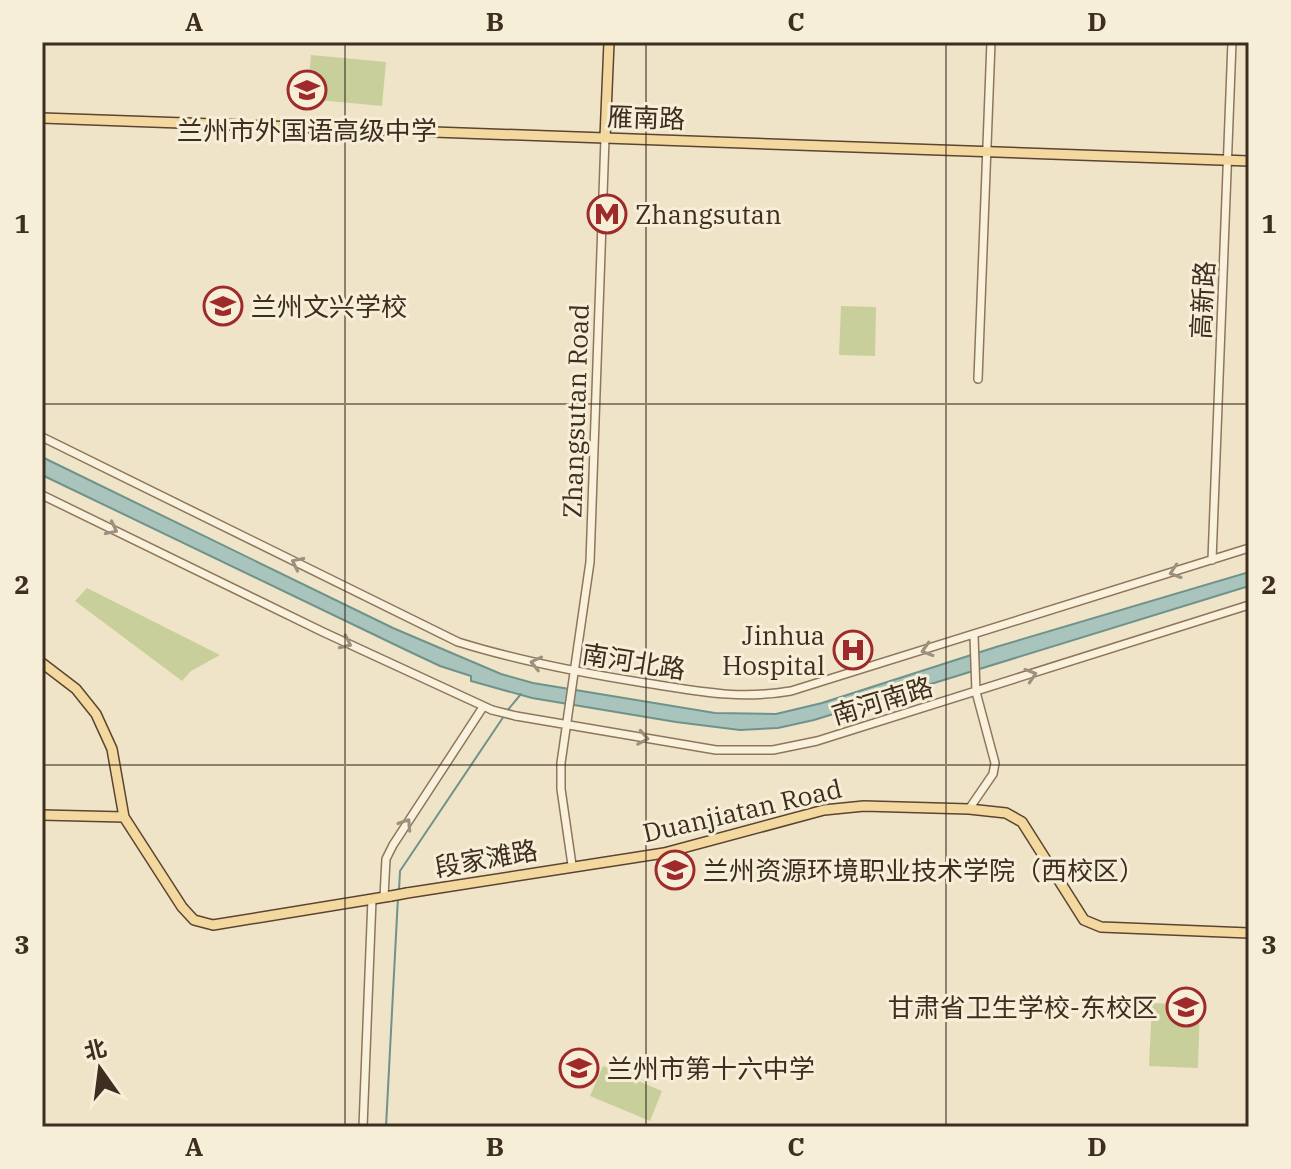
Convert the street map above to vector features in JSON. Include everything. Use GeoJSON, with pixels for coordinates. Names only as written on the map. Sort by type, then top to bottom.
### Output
{"type":"FeatureCollection","features":[{"type":"Feature","properties":{"kind":"main road"},"geometry":{"type":"LineString","coordinates":[[605,138],[609,42]]}},
{"type":"Feature","properties":{"kind":"main road","name":"雁南路"},"geometry":{"type":"LineString","coordinates":[[42,118],[1249,161]]}},
{"type":"Feature","properties":{"kind":"main road"},"geometry":{"type":"LineString","coordinates":[[42,663],[76,689],[103,726],[112,749],[124,817],[42,815]]}},
{"type":"Feature","properties":{"kind":"main road","name":"Duanjiatan Road"},"geometry":{"type":"LineString","coordinates":[[572,865],[664,853],[824,810],[864,806],[969,809],[1006,813],[1022,822],[1084,920],[1101,927],[1249,933]]}},
{"type":"Feature","properties":{"kind":"main road","name":"段家滩路"},"geometry":{"type":"LineString","coordinates":[[124,817],[182,907],[194,920],[213,925],[572,865]]}},
{"type":"Feature","properties":{"kind":"street"},"geometry":{"type":"LineString","coordinates":[[978,379],[991,42]]}},
{"type":"Feature","properties":{"kind":"street","name":"高新路"},"geometry":{"type":"LineString","coordinates":[[1212,560],[1232,42]]}},
{"type":"Feature","properties":{"kind":"street","name":"Zhangsutan Road"},"geometry":{"type":"LineString","coordinates":[[566,725],[590,562],[605,138]]}},
{"type":"Feature","properties":{"kind":"street","name":"南河北路"},"geometry":{"type":"LineString","coordinates":[[42,437],[428,629],[493,653],[573,672],[729,696],[759,696],[791,691],[1249,548]]}},
{"type":"Feature","properties":{"kind":"street"},"geometry":{"type":"LineString","coordinates":[[42,495],[483,707],[393,845],[386,859],[388,896]]}},
{"type":"Feature","properties":{"kind":"street","name":"南河南路"},"geometry":{"type":"LineString","coordinates":[[483,707],[566,725],[716,750],[750,752],[817,741],[1249,605]]}},
{"type":"Feature","properties":{"kind":"street"},"geometry":{"type":"LineString","coordinates":[[969,809],[993,774],[995,763],[976,692],[974,636]]}},
{"type":"Feature","properties":{"kind":"street"},"geometry":{"type":"LineString","coordinates":[[566,725],[561,789],[572,865]]}},
{"type":"Feature","properties":{"kind":"street"},"geometry":{"type":"LineString","coordinates":[[363,1127],[372,899]]}},
{"type":"Feature","properties":{"kind":"green space"},"geometry":{"type":"Polygon","coordinates":[[[311,55],[386,62],[382,106],[307,99],[311,55]]]}},
{"type":"Feature","properties":{"kind":"green space"},"geometry":{"type":"Polygon","coordinates":[[[841,306],[876,307],[875,356],[839,355],[841,306]]]}},
{"type":"Feature","properties":{"kind":"green space"},"geometry":{"type":"Polygon","coordinates":[[[87,588],[220,655],[191,671],[182,681],[75,601],[87,588]]]}},
{"type":"Feature","properties":{"kind":"green space"},"geometry":{"type":"Polygon","coordinates":[[[1152,1003],[1200,1005],[1198,1068],[1149,1066],[1152,1003]]]}},
{"type":"Feature","properties":{"kind":"green space"},"geometry":{"type":"Polygon","coordinates":[[[603,1066],[662,1091],[650,1121],[590,1096],[603,1066]]]}},
{"type":"Feature","properties":{"kind":"water"},"geometry":{"type":"Polygon","coordinates":[[[42,457],[393,628],[501,674],[533,683],[715,713],[776,714],[822,703],[996,647],[1249,572],[1249,586],[814,720],[778,728],[740,730],[532,698],[471,681],[471,676],[440,666],[42,475],[42,457]]]}},
{"type":"Feature","properties":{"kind":"waterway"},"geometry":{"type":"LineString","coordinates":[[507,711],[521,694]]}},
{"type":"Feature","properties":{"kind":"waterway"},"geometry":{"type":"LineString","coordinates":[[399,890],[400,871],[504,716]]}},
{"type":"Feature","properties":{"kind":"waterway"},"geometry":{"type":"LineString","coordinates":[[386,1127],[398,897]]}},
{"type":"Feature","properties":{"kind":"place","name":"兰州市外国语高级中学"},"geometry":{"type":"Point","coordinates":[307,90]}},
{"type":"Feature","properties":{"kind":"place","name":"Zhangsutan"},"geometry":{"type":"Point","coordinates":[607,214]}},
{"type":"Feature","properties":{"kind":"place","name":"兰州文兴学校"},"geometry":{"type":"Point","coordinates":[223,306]}},
{"type":"Feature","properties":{"kind":"place","name":"Jinhua Hospital"},"geometry":{"type":"Point","coordinates":[853,650]}},
{"type":"Feature","properties":{"kind":"place","name":"兰州资源环境职业技术学院（西校区）"},"geometry":{"type":"Point","coordinates":[675,870]}},
{"type":"Feature","properties":{"kind":"place","name":"甘肃省卫生学校-东校区"},"geometry":{"type":"Point","coordinates":[1186,1007]}},
{"type":"Feature","properties":{"kind":"place","name":"兰州市第十六中学"},"geometry":{"type":"Point","coordinates":[579,1068]}}]}
